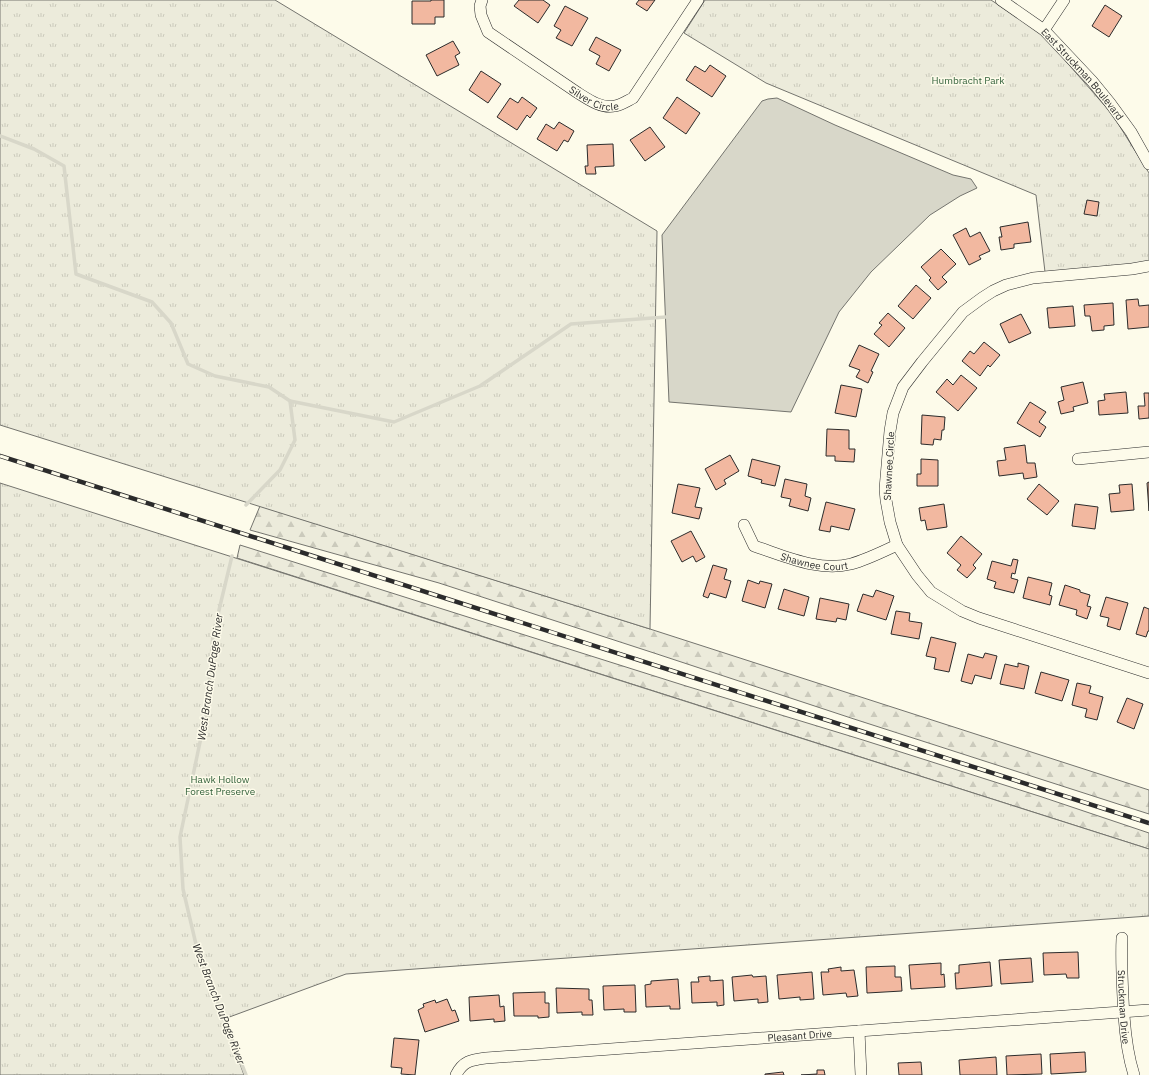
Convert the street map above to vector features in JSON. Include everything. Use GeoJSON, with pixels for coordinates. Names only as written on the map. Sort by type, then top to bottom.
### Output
{"type":"FeatureCollection","features":[{"type":"Feature","properties":{"kind":"street","name":"Silver Circle"},"geometry":{"type":"LineString","coordinates":[[482,0],[480,6],[481,15],[488,32],[578,93],[593,102],[609,107],[616,106],[633,98],[698,0]]}},
{"type":"Feature","properties":{"kind":"street","name":"East Struckman Boulevard"},"geometry":{"type":"LineString","coordinates":[[1001,0],[1044,30],[1092,81],[1131,132],[1149,164]]}},
{"type":"Feature","properties":{"kind":"street"},"geometry":{"type":"LineString","coordinates":[[1044,30],[1064,0]]}},
{"type":"Feature","properties":{"kind":"street","name":"Shawnee Circle"},"geometry":{"type":"LineString","coordinates":[[1149,266],[1132,269],[1033,278],[1020,281],[993,291],[963,312],[922,362],[908,381],[899,397],[893,413],[890,431],[886,489],[887,512],[897,546],[931,592],[962,611],[979,618],[1149,673]]}},
{"type":"Feature","properties":{"kind":"street"},"geometry":{"type":"LineString","coordinates":[[1078,459],[1149,452]]}},
{"type":"Feature","properties":{"kind":"street","name":"Shawnee Court"},"geometry":{"type":"LineString","coordinates":[[744,525],[754,546],[817,565],[828,566],[850,564],[897,546]]}},
{"type":"Feature","properties":{"kind":"street","name":"Struckman Drive"},"geometry":{"type":"LineString","coordinates":[[1122,938],[1121,972],[1127,1046],[1134,1075]]}},
{"type":"Feature","properties":{"kind":"street","name":"Pleasant Drive"},"geometry":{"type":"LineString","coordinates":[[456,1075],[462,1065],[474,1060],[1149,1010]]}},
{"type":"Feature","properties":{"kind":"street"},"geometry":{"type":"LineString","coordinates":[[859,1031],[861,1075]]}},
{"type":"Feature","properties":{"kind":"green space"},"geometry":{"type":"Polygon","coordinates":[[[0,0],[275,0],[657,231],[650,629],[0,425],[0,0]]]}},
{"type":"Feature","properties":{"kind":"green space","name":"Humbracht Park"},"geometry":{"type":"Polygon","coordinates":[[[705,0],[991,0],[1042,34],[1112,114],[1149,173],[1149,262],[1135,265],[1045,272],[1036,195],[766,83],[684,33],[705,0]]]}},
{"type":"Feature","properties":{"kind":"green space","name":"Hawk Hollow Forest Preserve"},"geometry":{"type":"Polygon","coordinates":[[[0,483],[1149,849],[1149,916],[346,974],[224,1019],[244,1075],[0,1075],[0,483]]]}},
{"type":"Feature","properties":{"kind":"green space"},"geometry":{"type":"Polygon","coordinates":[[[260,506],[650,629],[1149,790],[1149,814],[439,583],[250,530],[260,506]]]}},
{"type":"Feature","properties":{"kind":"green space"},"geometry":{"type":"Polygon","coordinates":[[[240,545],[1042,797],[1149,833],[1149,849],[237,558],[240,545]]]}},
{"type":"Feature","properties":{"kind":"shaded area"},"geometry":{"type":"Polygon","coordinates":[[[777,98],[835,125],[953,175],[971,179],[977,188],[960,196],[930,215],[871,272],[839,312],[791,412],[669,402],[662,235],[762,101],[777,98]]]}},
{"type":"Feature","properties":{"kind":"building"},"geometry":{"type":"Polygon","coordinates":[[[444,0],[444,17],[435,17],[435,24],[412,24],[412,1],[444,0]]]}},
{"type":"Feature","properties":{"kind":"building"},"geometry":{"type":"Polygon","coordinates":[[[519,0],[543,0],[550,5],[538,23],[514,6],[519,0]]]}},
{"type":"Feature","properties":{"kind":"building"},"geometry":{"type":"Polygon","coordinates":[[[639,0],[655,0],[647,11],[636,4],[639,0]]]}},
{"type":"Feature","properties":{"kind":"building"},"geometry":{"type":"Polygon","coordinates":[[[1105,5],[1122,16],[1109,37],[1092,26],[1105,5]]]}},
{"type":"Feature","properties":{"kind":"building"},"geometry":{"type":"Polygon","coordinates":[[[565,6],[588,18],[572,46],[556,38],[561,30],[554,26],[565,6]]]}},
{"type":"Feature","properties":{"kind":"building"},"geometry":{"type":"Polygon","coordinates":[[[596,37],[621,50],[609,71],[596,64],[600,56],[589,50],[596,37]]]}},
{"type":"Feature","properties":{"kind":"building"},"geometry":{"type":"Polygon","coordinates":[[[453,41],[460,53],[455,56],[459,65],[437,76],[426,55],[453,41]]]}},
{"type":"Feature","properties":{"kind":"building"},"geometry":{"type":"Polygon","coordinates":[[[710,65],[726,76],[712,97],[686,80],[695,66],[705,72],[710,65]]]}},
{"type":"Feature","properties":{"kind":"building"},"geometry":{"type":"Polygon","coordinates":[[[481,71],[501,84],[488,103],[469,90],[481,71]]]}},
{"type":"Feature","properties":{"kind":"building"},"geometry":{"type":"Polygon","coordinates":[[[522,97],[537,108],[530,118],[527,115],[517,130],[497,117],[510,98],[518,103],[522,97]]]}},
{"type":"Feature","properties":{"kind":"building"},"geometry":{"type":"Polygon","coordinates":[[[677,97],[700,113],[686,134],[663,118],[677,97]]]}},
{"type":"Feature","properties":{"kind":"building"},"geometry":{"type":"Polygon","coordinates":[[[559,122],[574,131],[568,142],[564,140],[557,151],[537,139],[546,124],[554,129],[559,122]]]}},
{"type":"Feature","properties":{"kind":"building"},"geometry":{"type":"Polygon","coordinates":[[[650,127],[665,147],[645,161],[630,140],[650,127]]]}},
{"type":"Feature","properties":{"kind":"building"},"geometry":{"type":"Polygon","coordinates":[[[613,144],[614,166],[595,167],[596,174],[586,174],[585,166],[588,166],[587,145],[613,144]]]}},
{"type":"Feature","properties":{"kind":"building"},"geometry":{"type":"Polygon","coordinates":[[[1087,200],[1099,202],[1097,216],[1084,214],[1087,200]]]}},
{"type":"Feature","properties":{"kind":"building"},"geometry":{"type":"Polygon","coordinates":[[[1028,222],[1031,242],[1014,244],[1014,248],[1001,250],[999,237],[1002,237],[1000,227],[1028,222]]]}},
{"type":"Feature","properties":{"kind":"building"},"geometry":{"type":"Polygon","coordinates":[[[966,228],[970,237],[980,232],[990,251],[979,256],[981,259],[969,265],[953,235],[966,228]]]}},
{"type":"Feature","properties":{"kind":"building"},"geometry":{"type":"Polygon","coordinates":[[[941,249],[956,264],[942,277],[947,282],[938,290],[929,280],[931,278],[921,267],[941,249]]]}},
{"type":"Feature","properties":{"kind":"building"},"geometry":{"type":"Polygon","coordinates":[[[916,285],[931,298],[913,319],[898,306],[916,285]]]}},
{"type":"Feature","properties":{"kind":"building"},"geometry":{"type":"Polygon","coordinates":[[[1138,299],[1139,306],[1149,305],[1149,327],[1128,329],[1126,300],[1138,299]]]}},
{"type":"Feature","properties":{"kind":"building"},"geometry":{"type":"Polygon","coordinates":[[[1113,303],[1114,325],[1104,326],[1104,330],[1092,331],[1090,316],[1085,316],[1084,305],[1113,303]]]}},
{"type":"Feature","properties":{"kind":"building"},"geometry":{"type":"Polygon","coordinates":[[[1073,306],[1075,326],[1049,328],[1047,308],[1073,306]]]}},
{"type":"Feature","properties":{"kind":"building"},"geometry":{"type":"Polygon","coordinates":[[[888,313],[905,328],[889,347],[874,334],[882,325],[879,323],[888,313]]]}},
{"type":"Feature","properties":{"kind":"building"},"geometry":{"type":"Polygon","coordinates":[[[1021,314],[1031,333],[1009,343],[1000,324],[1021,314]]]}},
{"type":"Feature","properties":{"kind":"building"},"geometry":{"type":"Polygon","coordinates":[[[984,342],[1000,355],[990,367],[988,365],[980,376],[962,361],[970,351],[974,354],[984,342]]]}},
{"type":"Feature","properties":{"kind":"building"},"geometry":{"type":"Polygon","coordinates":[[[859,345],[879,354],[871,371],[873,372],[868,383],[856,377],[860,370],[849,366],[859,345]]]}},
{"type":"Feature","properties":{"kind":"building"},"geometry":{"type":"Polygon","coordinates":[[[961,375],[977,388],[958,411],[936,392],[947,379],[953,385],[961,375]]]}},
{"type":"Feature","properties":{"kind":"building"},"geometry":{"type":"Polygon","coordinates":[[[1083,382],[1088,403],[1073,407],[1074,411],[1061,414],[1058,402],[1064,400],[1061,387],[1083,382]]]}},
{"type":"Feature","properties":{"kind":"building"},"geometry":{"type":"Polygon","coordinates":[[[841,385],[862,389],[856,417],[835,413],[841,385]]]}},
{"type":"Feature","properties":{"kind":"building"},"geometry":{"type":"Polygon","coordinates":[[[1126,392],[1128,413],[1099,415],[1098,401],[1105,400],[1104,394],[1126,392]]]}},
{"type":"Feature","properties":{"kind":"building"},"geometry":{"type":"Polygon","coordinates":[[[1144,393],[1149,393],[1149,418],[1139,419],[1138,406],[1145,406],[1144,393]]]}},
{"type":"Feature","properties":{"kind":"building"},"geometry":{"type":"Polygon","coordinates":[[[1030,402],[1046,412],[1039,422],[1046,427],[1040,437],[1017,423],[1030,402]]]}},
{"type":"Feature","properties":{"kind":"building"},"geometry":{"type":"Polygon","coordinates":[[[922,415],[945,417],[944,430],[942,430],[941,440],[934,439],[933,445],[921,444],[922,415]]]}},
{"type":"Feature","properties":{"kind":"building"},"geometry":{"type":"Polygon","coordinates":[[[827,429],[849,430],[849,449],[855,449],[854,462],[835,461],[835,456],[826,456],[827,429]]]}},
{"type":"Feature","properties":{"kind":"building"},"geometry":{"type":"Polygon","coordinates":[[[1025,445],[1027,463],[1035,463],[1037,477],[1024,479],[1023,473],[999,476],[997,461],[1006,460],[1004,448],[1025,445]]]}},
{"type":"Feature","properties":{"kind":"building"},"geometry":{"type":"Polygon","coordinates":[[[730,455],[739,471],[724,480],[726,484],[716,490],[705,469],[730,455]]]}},
{"type":"Feature","properties":{"kind":"building"},"geometry":{"type":"Polygon","coordinates":[[[752,459],[780,466],[775,486],[761,483],[762,480],[748,476],[752,459]]]}},
{"type":"Feature","properties":{"kind":"building"},"geometry":{"type":"Polygon","coordinates":[[[921,459],[938,460],[938,486],[917,486],[917,474],[921,474],[921,459]]]}},
{"type":"Feature","properties":{"kind":"building"},"geometry":{"type":"Polygon","coordinates":[[[785,479],[807,484],[805,496],[811,498],[808,511],[789,506],[791,499],[781,497],[785,479]]]}},
{"type":"Feature","properties":{"kind":"building"},"geometry":{"type":"Polygon","coordinates":[[[1149,482],[1149,511],[1147,483],[1149,482]]]}},
{"type":"Feature","properties":{"kind":"building"},"geometry":{"type":"Polygon","coordinates":[[[678,484],[700,488],[695,507],[702,508],[699,519],[672,513],[678,484]]]}},
{"type":"Feature","properties":{"kind":"building"},"geometry":{"type":"Polygon","coordinates":[[[1039,484],[1059,501],[1047,515],[1027,499],[1039,484]]]}},
{"type":"Feature","properties":{"kind":"building"},"geometry":{"type":"Polygon","coordinates":[[[1132,484],[1134,510],[1111,512],[1109,494],[1120,493],[1119,485],[1132,484]]]}},
{"type":"Feature","properties":{"kind":"building"},"geometry":{"type":"Polygon","coordinates":[[[826,502],[855,509],[849,530],[831,526],[830,532],[819,530],[826,502]]]}},
{"type":"Feature","properties":{"kind":"building"},"geometry":{"type":"Polygon","coordinates":[[[944,504],[947,527],[927,530],[925,520],[921,521],[919,508],[944,504]]]}},
{"type":"Feature","properties":{"kind":"building"},"geometry":{"type":"Polygon","coordinates":[[[1075,504],[1098,507],[1095,529],[1072,526],[1075,504]]]}},
{"type":"Feature","properties":{"kind":"building"},"geometry":{"type":"Polygon","coordinates":[[[691,531],[705,557],[696,562],[693,556],[682,562],[671,541],[691,531]]]}},
{"type":"Feature","properties":{"kind":"building"},"geometry":{"type":"Polygon","coordinates":[[[961,536],[982,554],[973,565],[976,568],[967,578],[957,570],[961,565],[947,553],[961,536]]]}},
{"type":"Feature","properties":{"kind":"building"},"geometry":{"type":"Polygon","coordinates":[[[1013,559],[1018,560],[1015,574],[1012,573],[1011,578],[1018,580],[1014,593],[994,588],[996,582],[987,579],[992,561],[1011,566],[1013,559]]]}},
{"type":"Feature","properties":{"kind":"building"},"geometry":{"type":"Polygon","coordinates":[[[713,565],[727,569],[724,579],[731,581],[726,598],[710,593],[708,598],[703,596],[713,565]]]}},
{"type":"Feature","properties":{"kind":"building"},"geometry":{"type":"Polygon","coordinates":[[[1028,577],[1052,583],[1049,595],[1052,596],[1050,605],[1023,598],[1028,577]]]}},
{"type":"Feature","properties":{"kind":"building"},"geometry":{"type":"Polygon","coordinates":[[[748,580],[759,584],[760,581],[772,584],[765,608],[742,601],[748,580]]]}},
{"type":"Feature","properties":{"kind":"building"},"geometry":{"type":"Polygon","coordinates":[[[1065,585],[1090,595],[1087,606],[1091,607],[1087,619],[1076,615],[1077,610],[1059,605],[1065,585]]]}},
{"type":"Feature","properties":{"kind":"building"},"geometry":{"type":"Polygon","coordinates":[[[784,589],[809,597],[804,616],[778,609],[784,589]]]}},
{"type":"Feature","properties":{"kind":"building"},"geometry":{"type":"Polygon","coordinates":[[[876,590],[894,596],[886,620],[857,611],[863,594],[873,597],[876,590]]]}},
{"type":"Feature","properties":{"kind":"building"},"geometry":{"type":"Polygon","coordinates":[[[1106,597],[1128,603],[1120,630],[1107,626],[1109,618],[1100,616],[1106,597]]]}},
{"type":"Feature","properties":{"kind":"building"},"geometry":{"type":"Polygon","coordinates":[[[820,598],[849,604],[846,620],[837,618],[836,622],[816,619],[820,598]]]}},
{"type":"Feature","properties":{"kind":"building"},"geometry":{"type":"Polygon","coordinates":[[[1144,607],[1149,609],[1149,631],[1146,637],[1136,634],[1144,607]]]}},
{"type":"Feature","properties":{"kind":"building"},"geometry":{"type":"Polygon","coordinates":[[[896,611],[910,613],[909,621],[922,623],[919,639],[891,634],[896,611]]]}},
{"type":"Feature","properties":{"kind":"building"},"geometry":{"type":"Polygon","coordinates":[[[931,637],[956,643],[949,672],[934,669],[936,658],[926,656],[931,637]]]}},
{"type":"Feature","properties":{"kind":"building"},"geometry":{"type":"Polygon","coordinates":[[[985,653],[997,656],[991,679],[975,675],[972,684],[961,681],[968,654],[983,658],[985,653]]]}},
{"type":"Feature","properties":{"kind":"building"},"geometry":{"type":"Polygon","coordinates":[[[1018,663],[1029,666],[1024,689],[1000,684],[1005,664],[1018,667],[1018,663]]]}},
{"type":"Feature","properties":{"kind":"building"},"geometry":{"type":"Polygon","coordinates":[[[1041,672],[1069,680],[1062,701],[1035,693],[1041,672]]]}},
{"type":"Feature","properties":{"kind":"building"},"geometry":{"type":"Polygon","coordinates":[[[1077,683],[1091,686],[1089,693],[1103,697],[1097,720],[1085,717],[1087,709],[1072,705],[1077,683]]]}},
{"type":"Feature","properties":{"kind":"building"},"geometry":{"type":"Polygon","coordinates":[[[1127,698],[1143,704],[1134,729],[1117,722],[1127,698]]]}},
{"type":"Feature","properties":{"kind":"building"},"geometry":{"type":"Polygon","coordinates":[[[1078,952],[1079,978],[1067,978],[1066,974],[1044,975],[1043,953],[1078,952]]]}},
{"type":"Feature","properties":{"kind":"building"},"geometry":{"type":"Polygon","coordinates":[[[1031,958],[1033,982],[1001,984],[999,960],[1031,958]]]}},
{"type":"Feature","properties":{"kind":"building"},"geometry":{"type":"Polygon","coordinates":[[[990,962],[992,986],[956,989],[955,973],[959,973],[959,965],[990,962]]]}},
{"type":"Feature","properties":{"kind":"building"},"geometry":{"type":"Polygon","coordinates":[[[941,963],[941,975],[944,974],[945,987],[911,989],[909,965],[941,963]]]}},
{"type":"Feature","properties":{"kind":"building"},"geometry":{"type":"Polygon","coordinates":[[[895,966],[895,977],[901,977],[902,991],[867,993],[866,967],[895,966]]]}},
{"type":"Feature","properties":{"kind":"building"},"geometry":{"type":"Polygon","coordinates":[[[841,967],[841,971],[854,970],[858,996],[847,997],[846,993],[823,995],[821,972],[829,972],[828,969],[841,967]]]}},
{"type":"Feature","properties":{"kind":"building"},"geometry":{"type":"Polygon","coordinates":[[[812,972],[814,999],[800,1000],[800,997],[779,999],[777,975],[812,972]]]}},
{"type":"Feature","properties":{"kind":"building"},"geometry":{"type":"Polygon","coordinates":[[[752,975],[753,977],[766,976],[768,1002],[758,1003],[758,999],[734,1001],[732,977],[752,975]]]}},
{"type":"Feature","properties":{"kind":"building"},"geometry":{"type":"Polygon","coordinates":[[[710,976],[710,981],[723,980],[724,1005],[717,1006],[717,1002],[692,1003],[691,982],[699,982],[698,977],[710,976]]]}},
{"type":"Feature","properties":{"kind":"building"},"geometry":{"type":"Polygon","coordinates":[[[678,979],[680,1009],[670,1009],[670,1006],[646,1007],[645,985],[651,984],[651,981],[678,979]]]}},
{"type":"Feature","properties":{"kind":"building"},"geometry":{"type":"Polygon","coordinates":[[[635,985],[636,1012],[624,1012],[624,1009],[604,1010],[603,986],[635,985]]]}},
{"type":"Feature","properties":{"kind":"building"},"geometry":{"type":"Polygon","coordinates":[[[556,988],[589,989],[589,1000],[592,1000],[593,1015],[582,1015],[582,1012],[557,1013],[556,988]]]}},
{"type":"Feature","properties":{"kind":"building"},"geometry":{"type":"Polygon","coordinates":[[[545,992],[545,1003],[549,1003],[549,1017],[538,1018],[538,1016],[514,1016],[513,993],[545,992]]]}},
{"type":"Feature","properties":{"kind":"building"},"geometry":{"type":"Polygon","coordinates":[[[499,995],[500,1007],[504,1006],[505,1021],[494,1022],[494,1019],[470,1021],[469,997],[499,995]]]}},
{"type":"Feature","properties":{"kind":"building"},"geometry":{"type":"Polygon","coordinates":[[[447,999],[452,1011],[455,1010],[459,1021],[425,1032],[418,1010],[424,1007],[423,1004],[435,1000],[436,1003],[447,999]]]}},
{"type":"Feature","properties":{"kind":"building"},"geometry":{"type":"Polygon","coordinates":[[[394,1038],[419,1040],[415,1075],[401,1074],[402,1068],[391,1067],[394,1038]]]}},
{"type":"Feature","properties":{"kind":"building"},"geometry":{"type":"Polygon","coordinates":[[[1085,1052],[1086,1072],[1051,1074],[1050,1054],[1085,1052]]]}},
{"type":"Feature","properties":{"kind":"building"},"geometry":{"type":"Polygon","coordinates":[[[1041,1054],[1042,1074],[1007,1075],[1006,1056],[1041,1054]]]}},
{"type":"Feature","properties":{"kind":"building"},"geometry":{"type":"Polygon","coordinates":[[[996,1057],[997,1075],[960,1075],[959,1060],[996,1057]]]}},
{"type":"Feature","properties":{"kind":"building"},"geometry":{"type":"Polygon","coordinates":[[[921,1062],[922,1075],[899,1075],[898,1063],[921,1062]]]}},
{"type":"Feature","properties":{"kind":"building"},"geometry":{"type":"Polygon","coordinates":[[[817,1070],[824,1070],[825,1075],[801,1075],[817,1074],[817,1070]]]}},
{"type":"Feature","properties":{"kind":"building"},"geometry":{"type":"Polygon","coordinates":[[[783,1072],[784,1075],[765,1075],[765,1074],[783,1072]]]}},
{"type":"Feature","properties":{"kind":"waterway","name":"West Branch DuPage River"},"geometry":{"type":"LineString","coordinates":[[0,136],[34,149],[64,166],[76,274],[152,302],[171,323],[188,364],[215,376],[269,387],[290,401],[295,440],[280,470],[246,505]]}},
{"type":"Feature","properties":{"kind":"waterway"},"geometry":{"type":"LineString","coordinates":[[290,401],[394,422],[480,386],[571,324],[666,317]]}},
{"type":"Feature","properties":{"kind":"waterway","name":"West Branch DuPage River"},"geometry":{"type":"LineString","coordinates":[[232,556],[213,635],[207,709],[180,837],[183,889],[198,953],[246,1075]]}},
{"type":"Feature","properties":{"kind":"railway"},"geometry":{"type":"LineString","coordinates":[[0,456],[1149,823]]}}]}
